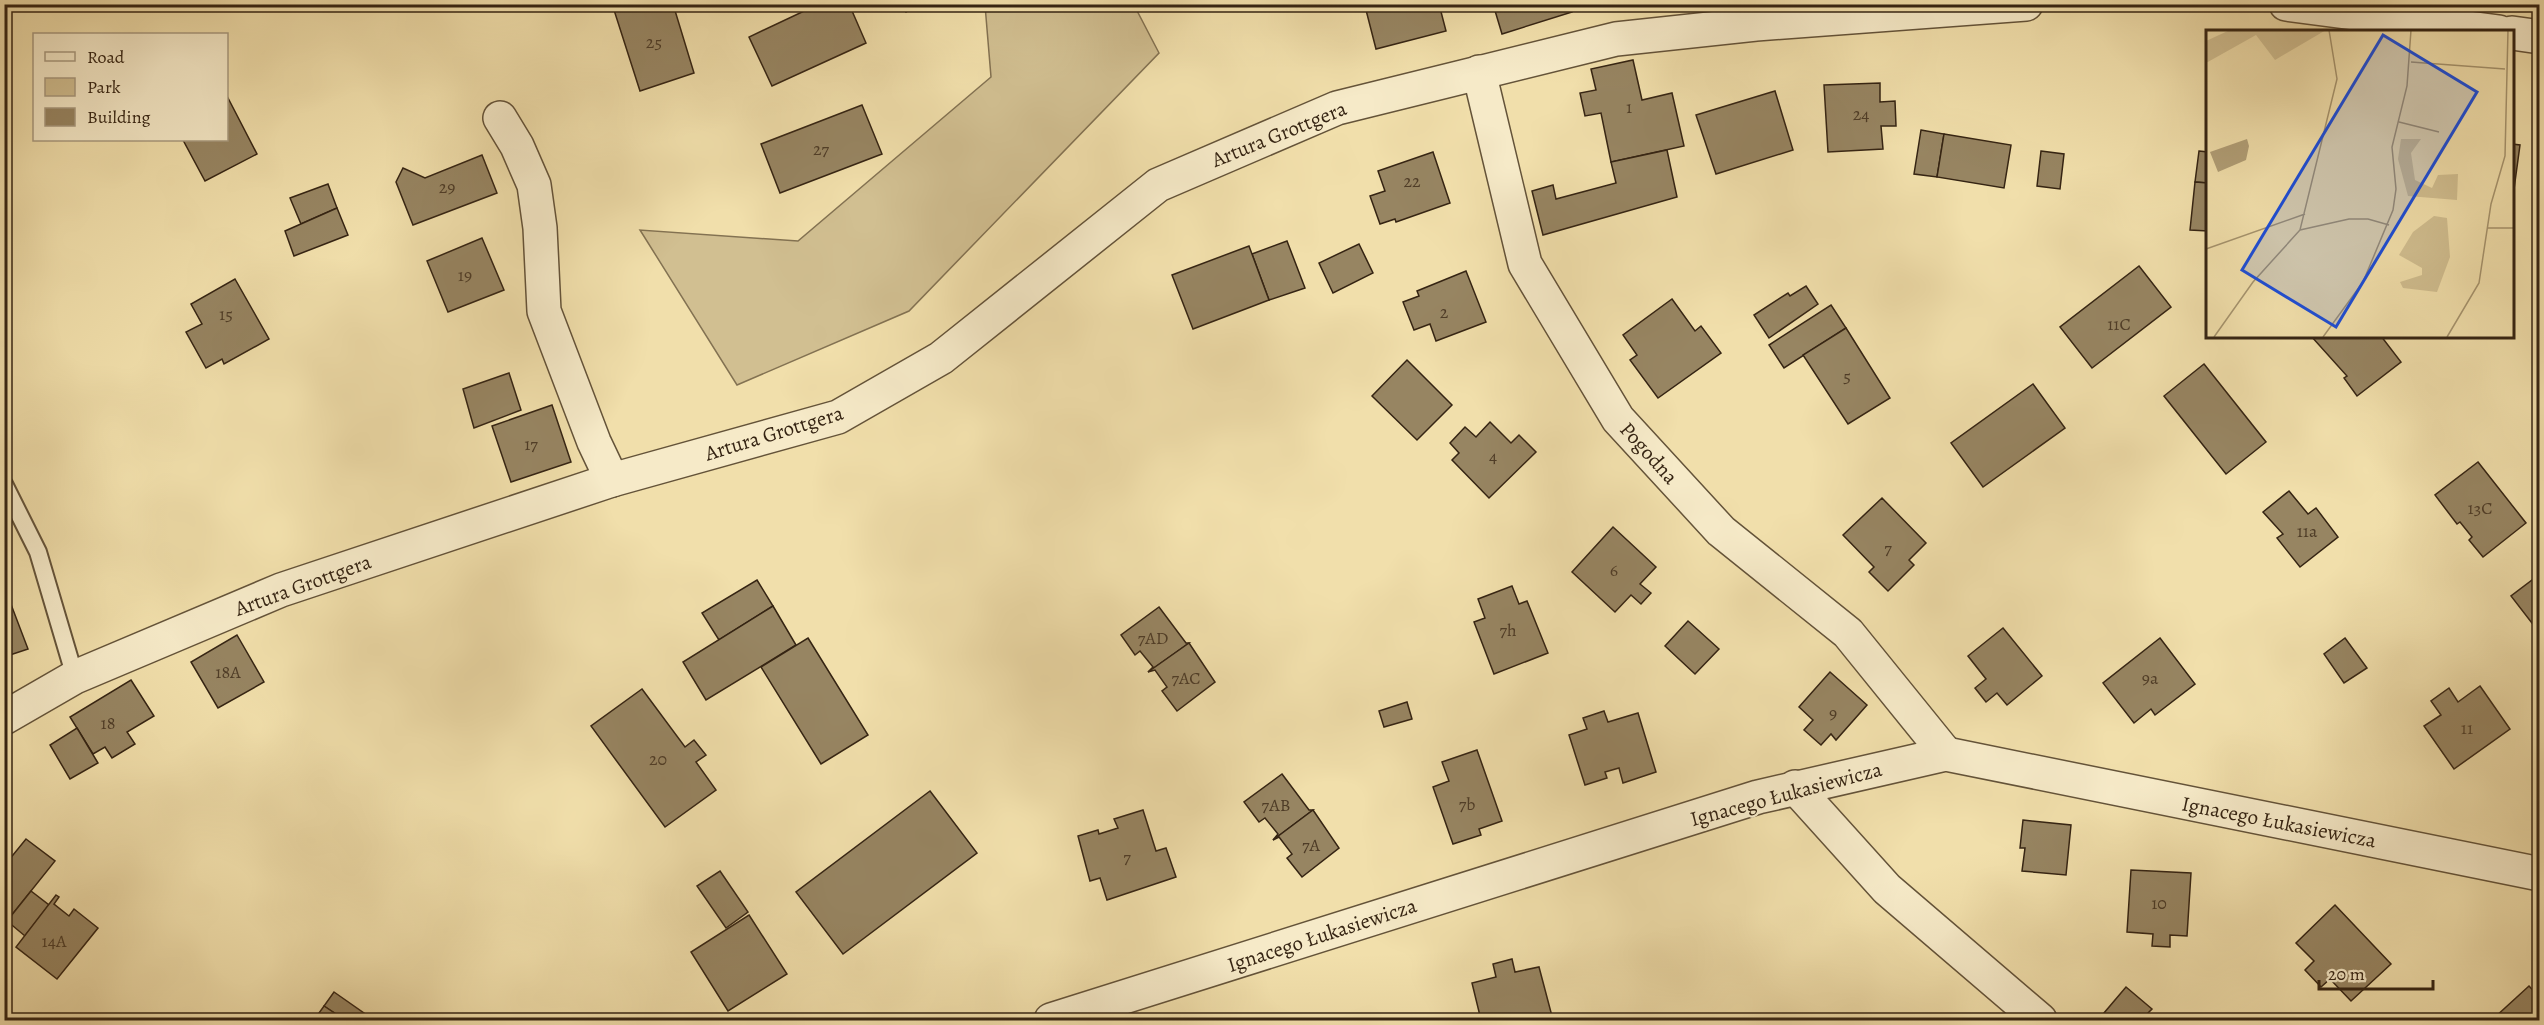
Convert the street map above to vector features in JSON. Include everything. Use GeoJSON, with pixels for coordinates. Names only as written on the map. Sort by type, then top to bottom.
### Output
{"type":"FeatureCollection","features":[{"type":"Feature","properties":{"kind":"street","name":"Artura Grottgera"},"geometry":{"type":"LineString","coordinates":[[4,718],[75,677],[281,590],[612,480],[838,417],[941,358],[1158,185],[1337,108],[1616,39],[1756,24],[2026,4]]}},
{"type":"Feature","properties":{"kind":"street"},"geometry":{"type":"LineString","coordinates":[[2286,4],[2484,30]]}},
{"type":"Feature","properties":{"kind":"street"},"geometry":{"type":"LineString","coordinates":[[2514,33],[2540,37]]}},
{"type":"Feature","properties":{"kind":"street","name":"Pogodna"},"geometry":{"type":"LineString","coordinates":[[1479,72],[1525,264],[1618,419],[1720,531],[1848,633],[1946,754]]}},
{"type":"Feature","properties":{"kind":"street"},"geometry":{"type":"LineString","coordinates":[[500,118],[517,146],[534,184],[540,228],[544,310],[594,442],[612,480]]}},
{"type":"Feature","properties":{"kind":"street","name":"Ignacego Łukasiewicza"},"geometry":{"type":"LineString","coordinates":[[1051,1020],[1795,787],[1946,754],[2540,874]]}},
{"type":"Feature","properties":{"kind":"street"},"geometry":{"type":"LineString","coordinates":[[1795,787],[1887,889],[2040,1020]]}},
{"type":"Feature","properties":{"kind":"lane"},"geometry":{"type":"LineString","coordinates":[[4,484],[38,552],[75,677]]}},
{"type":"Feature","properties":{"kind":"green space"},"geometry":{"type":"Polygon","coordinates":[[[985,5],[1134,5],[1159,53],[909,311],[737,385],[640,230],[798,241],[991,77],[985,5]]]}},
{"type":"Feature","properties":{"kind":"building"},"geometry":{"type":"Polygon","coordinates":[[[612,4],[633,4],[614,10],[612,4]]]}},
{"type":"Feature","properties":{"kind":"building"},"geometry":{"type":"Polygon","coordinates":[[[633,4],[673,4],[694,73],[640,91],[614,10],[633,4]]]}},
{"type":"Feature","properties":{"kind":"building"},"geometry":{"type":"Polygon","coordinates":[[[819,4],[849,4],[866,43],[772,86],[749,37],[819,4]]]}},
{"type":"Feature","properties":{"kind":"building"},"geometry":{"type":"Polygon","coordinates":[[[902,4],[920,4],[906,12],[902,4]]]}},
{"type":"Feature","properties":{"kind":"building"},"geometry":{"type":"Polygon","coordinates":[[[1387,4],[1439,4],[1446,31],[1376,49],[1366,10],[1387,4]]]}},
{"type":"Feature","properties":{"kind":"building"},"geometry":{"type":"Polygon","coordinates":[[[1493,4],[1570,4],[1572,12],[1502,34],[1493,4]]]}},
{"type":"Feature","properties":{"kind":"building"},"geometry":{"type":"Polygon","coordinates":[[[1633,60],[1642,100],[1672,93],[1684,146],[1611,162],[1601,113],[1585,116],[1580,93],[1596,90],[1591,69],[1633,60]]]}},
{"type":"Feature","properties":{"kind":"building"},"geometry":{"type":"Polygon","coordinates":[[[1880,83],[1880,102],[1895,101],[1896,126],[1881,126],[1883,149],[1828,152],[1824,85],[1880,83]]]}},
{"type":"Feature","properties":{"kind":"building"},"geometry":{"type":"Polygon","coordinates":[[[1775,91],[1793,150],[1716,174],[1696,115],[1775,91]]]}},
{"type":"Feature","properties":{"kind":"building"},"geometry":{"type":"Polygon","coordinates":[[[228,98],[257,154],[205,181],[184,141],[228,141],[228,98]]]}},
{"type":"Feature","properties":{"kind":"building"},"geometry":{"type":"Polygon","coordinates":[[[862,105],[882,154],[780,193],[761,144],[862,105]]]}},
{"type":"Feature","properties":{"kind":"building"},"geometry":{"type":"Polygon","coordinates":[[[1921,130],[1944,134],[1937,177],[1914,174],[1921,130]]]}},
{"type":"Feature","properties":{"kind":"building"},"geometry":{"type":"Polygon","coordinates":[[[1944,134],[2011,145],[2004,188],[1937,177],[1944,134]]]}},
{"type":"Feature","properties":{"kind":"building"},"geometry":{"type":"Polygon","coordinates":[[[2514,144],[2520,145],[2514,189],[2514,144]]]}},
{"type":"Feature","properties":{"kind":"building"},"geometry":{"type":"Polygon","coordinates":[[[1667,150],[1677,197],[1543,235],[1532,191],[1553,185],[1556,199],[1616,183],[1611,162],[1667,150]]]}},
{"type":"Feature","properties":{"kind":"building"},"geometry":{"type":"Polygon","coordinates":[[[2041,151],[2064,154],[2060,189],[2037,186],[2041,151]]]}},
{"type":"Feature","properties":{"kind":"building"},"geometry":{"type":"Polygon","coordinates":[[[2199,151],[2206,152],[2206,183],[2195,182],[2199,151]]]}},
{"type":"Feature","properties":{"kind":"building"},"geometry":{"type":"Polygon","coordinates":[[[1433,152],[1450,203],[1396,222],[1395,219],[1380,224],[1370,196],[1385,191],[1378,171],[1433,152]]]}},
{"type":"Feature","properties":{"kind":"building"},"geometry":{"type":"Polygon","coordinates":[[[482,155],[497,193],[413,225],[396,182],[403,168],[425,178],[482,155]]]}},
{"type":"Feature","properties":{"kind":"building"},"geometry":{"type":"Polygon","coordinates":[[[2195,182],[2206,183],[2206,231],[2190,230],[2195,182]]]}},
{"type":"Feature","properties":{"kind":"building"},"geometry":{"type":"Polygon","coordinates":[[[328,184],[337,208],[301,224],[290,198],[328,184]]]}},
{"type":"Feature","properties":{"kind":"building"},"geometry":{"type":"Polygon","coordinates":[[[337,208],[348,235],[294,256],[285,231],[337,208]]]}},
{"type":"Feature","properties":{"kind":"building"},"geometry":{"type":"Polygon","coordinates":[[[482,238],[504,290],[448,312],[427,261],[482,238]]]}},
{"type":"Feature","properties":{"kind":"building"},"geometry":{"type":"Polygon","coordinates":[[[1287,241],[1305,288],[1269,300],[1252,254],[1287,241]]]}},
{"type":"Feature","properties":{"kind":"building"},"geometry":{"type":"Polygon","coordinates":[[[1359,244],[1373,273],[1333,293],[1319,263],[1359,244]]]}},
{"type":"Feature","properties":{"kind":"building"},"geometry":{"type":"Polygon","coordinates":[[[1249,246],[1269,300],[1193,329],[1172,275],[1249,246]]]}},
{"type":"Feature","properties":{"kind":"building"},"geometry":{"type":"Polygon","coordinates":[[[2139,266],[2171,307],[2092,368],[2060,327],[2139,266]]]}},
{"type":"Feature","properties":{"kind":"building"},"geometry":{"type":"Polygon","coordinates":[[[1466,271],[1486,322],[1436,341],[1430,324],[1414,330],[1403,302],[1419,296],[1417,291],[1466,271]]]}},
{"type":"Feature","properties":{"kind":"building"},"geometry":{"type":"Polygon","coordinates":[[[235,279],[269,339],[224,364],[222,359],[206,368],[186,332],[202,324],[191,304],[235,279]]]}},
{"type":"Feature","properties":{"kind":"building"},"geometry":{"type":"Polygon","coordinates":[[[1806,286],[1818,304],[1769,338],[1754,315],[1788,293],[1790,296],[1806,286]]]}},
{"type":"Feature","properties":{"kind":"building"},"geometry":{"type":"Polygon","coordinates":[[[1672,299],[1695,331],[1701,326],[1721,353],[1658,398],[1630,360],[1637,355],[1623,335],[1672,299]]]}},
{"type":"Feature","properties":{"kind":"building"},"geometry":{"type":"Polygon","coordinates":[[[1831,305],[1846,328],[1784,368],[1769,345],[1831,305]]]}},
{"type":"Feature","properties":{"kind":"building"},"geometry":{"type":"Polygon","coordinates":[[[1846,328],[1890,398],[1848,424],[1803,355],[1846,328]]]}},
{"type":"Feature","properties":{"kind":"building"},"geometry":{"type":"Polygon","coordinates":[[[2313,338],[2383,338],[2401,362],[2357,396],[2344,378],[2347,376],[2313,338]]]}},
{"type":"Feature","properties":{"kind":"building"},"geometry":{"type":"Polygon","coordinates":[[[1407,360],[1452,405],[1417,440],[1372,396],[1407,360]]]}},
{"type":"Feature","properties":{"kind":"building"},"geometry":{"type":"Polygon","coordinates":[[[2204,364],[2266,442],[2226,474],[2164,396],[2204,364]]]}},
{"type":"Feature","properties":{"kind":"building"},"geometry":{"type":"Polygon","coordinates":[[[509,373],[521,410],[474,428],[463,389],[509,373]]]}},
{"type":"Feature","properties":{"kind":"building"},"geometry":{"type":"Polygon","coordinates":[[[2033,384],[2065,428],[1983,487],[1951,443],[2033,384]]]}},
{"type":"Feature","properties":{"kind":"building"},"geometry":{"type":"Polygon","coordinates":[[[552,405],[571,462],[511,482],[492,426],[552,405]]]}},
{"type":"Feature","properties":{"kind":"building"},"geometry":{"type":"Polygon","coordinates":[[[1490,422],[1511,443],[1519,435],[1536,452],[1489,498],[1452,460],[1459,453],[1450,443],[1465,427],[1476,437],[1490,422]]]}},
{"type":"Feature","properties":{"kind":"building"},"geometry":{"type":"Polygon","coordinates":[[[2478,462],[2526,523],[2483,557],[2469,540],[2472,537],[2460,522],[2457,524],[2435,495],[2478,462]]]}},
{"type":"Feature","properties":{"kind":"building"},"geometry":{"type":"Polygon","coordinates":[[[2289,491],[2308,514],[2316,508],[2338,537],[2300,567],[2277,538],[2283,534],[2263,512],[2289,491]]]}},
{"type":"Feature","properties":{"kind":"building"},"geometry":{"type":"Polygon","coordinates":[[[1882,498],[1926,543],[1909,560],[1914,565],[1888,591],[1869,572],[1874,567],[1843,535],[1882,498]]]}},
{"type":"Feature","properties":{"kind":"building"},"geometry":{"type":"Polygon","coordinates":[[[1613,527],[1656,567],[1640,584],[1651,593],[1641,604],[1631,595],[1615,612],[1572,572],[1613,527]]]}},
{"type":"Feature","properties":{"kind":"building"},"geometry":{"type":"Polygon","coordinates":[[[2540,574],[2540,627],[2535,627],[2511,596],[2540,574]]]}},
{"type":"Feature","properties":{"kind":"building"},"geometry":{"type":"Polygon","coordinates":[[[757,580],[773,606],[719,640],[702,613],[757,580]]]}},
{"type":"Feature","properties":{"kind":"building"},"geometry":{"type":"Polygon","coordinates":[[[4,586],[28,649],[4,657],[4,586]]]}},
{"type":"Feature","properties":{"kind":"building"},"geometry":{"type":"Polygon","coordinates":[[[1512,586],[1519,604],[1527,601],[1548,653],[1494,674],[1474,622],[1485,618],[1478,599],[1512,586]]]}},
{"type":"Feature","properties":{"kind":"building"},"geometry":{"type":"Polygon","coordinates":[[[773,606],[796,645],[706,700],[683,662],[773,606]]]}},
{"type":"Feature","properties":{"kind":"building"},"geometry":{"type":"Polygon","coordinates":[[[1159,607],[1186,643],[1189,643],[1148,672],[1153,667],[1140,651],[1135,655],[1121,635],[1159,607]]]}},
{"type":"Feature","properties":{"kind":"building"},"geometry":{"type":"Polygon","coordinates":[[[1688,621],[1719,649],[1695,674],[1665,646],[1688,621]]]}},
{"type":"Feature","properties":{"kind":"building"},"geometry":{"type":"Polygon","coordinates":[[[2003,628],[2042,676],[2007,705],[1997,693],[1986,702],[1975,688],[1986,679],[1968,656],[2003,628]]]}},
{"type":"Feature","properties":{"kind":"building"},"geometry":{"type":"Polygon","coordinates":[[[237,635],[264,682],[218,708],[191,662],[237,635]]]}},
{"type":"Feature","properties":{"kind":"building"},"geometry":{"type":"Polygon","coordinates":[[[808,638],[868,735],[821,764],[761,667],[808,638]]]}},
{"type":"Feature","properties":{"kind":"building"},"geometry":{"type":"Polygon","coordinates":[[[2160,638],[2195,684],[2155,715],[2151,709],[2134,723],[2103,683],[2160,638]]]}},
{"type":"Feature","properties":{"kind":"building"},"geometry":{"type":"Polygon","coordinates":[[[2345,638],[2367,668],[2344,683],[2324,654],[2345,638]]]}},
{"type":"Feature","properties":{"kind":"building"},"geometry":{"type":"Polygon","coordinates":[[[1189,643],[1215,682],[1177,711],[1162,691],[1167,687],[1155,670],[1148,672],[1189,643]]]}},
{"type":"Feature","properties":{"kind":"building"},"geometry":{"type":"Polygon","coordinates":[[[1830,672],[1867,705],[1836,740],[1831,734],[1821,745],[1804,730],[1813,720],[1799,707],[1830,672]]]}},
{"type":"Feature","properties":{"kind":"building"},"geometry":{"type":"Polygon","coordinates":[[[131,680],[154,716],[127,732],[135,744],[112,758],[105,747],[93,754],[70,717],[131,680]]]}},
{"type":"Feature","properties":{"kind":"building"},"geometry":{"type":"Polygon","coordinates":[[[2480,686],[2510,729],[2454,769],[2424,726],[2441,715],[2431,701],[2449,688],[2458,702],[2480,686]]]}},
{"type":"Feature","properties":{"kind":"building"},"geometry":{"type":"Polygon","coordinates":[[[642,689],[685,747],[694,740],[706,755],[696,762],[716,790],[665,827],[591,726],[642,689]]]}},
{"type":"Feature","properties":{"kind":"building"},"geometry":{"type":"Polygon","coordinates":[[[1407,702],[1412,719],[1384,727],[1379,711],[1407,702]]]}},
{"type":"Feature","properties":{"kind":"building"},"geometry":{"type":"Polygon","coordinates":[[[1604,711],[1608,722],[1638,713],[1656,772],[1623,783],[1619,768],[1605,772],[1607,778],[1585,785],[1569,735],[1587,729],[1583,718],[1604,711]]]}},
{"type":"Feature","properties":{"kind":"building"},"geometry":{"type":"Polygon","coordinates":[[[77,728],[98,763],[70,779],[50,745],[77,728]]]}},
{"type":"Feature","properties":{"kind":"building"},"geometry":{"type":"Polygon","coordinates":[[[1477,750],[1502,821],[1479,829],[1481,835],[1453,844],[1433,787],[1449,781],[1442,762],[1477,750]]]}},
{"type":"Feature","properties":{"kind":"building"},"geometry":{"type":"Polygon","coordinates":[[[1282,774],[1309,810],[1313,810],[1273,840],[1278,834],[1265,818],[1259,822],[1244,802],[1282,774]]]}},
{"type":"Feature","properties":{"kind":"building"},"geometry":{"type":"Polygon","coordinates":[[[930,791],[977,853],[843,954],[796,892],[930,791]]]}},
{"type":"Feature","properties":{"kind":"building"},"geometry":{"type":"Polygon","coordinates":[[[1143,810],[1156,851],[1166,848],[1176,877],[1107,900],[1100,878],[1090,881],[1078,836],[1098,830],[1099,834],[1118,828],[1114,819],[1143,810]]]}},
{"type":"Feature","properties":{"kind":"building"},"geometry":{"type":"Polygon","coordinates":[[[1313,810],[1339,848],[1302,877],[1287,858],[1292,854],[1279,837],[1273,840],[1313,810]]]}},
{"type":"Feature","properties":{"kind":"building"},"geometry":{"type":"Polygon","coordinates":[[[2023,820],[2071,825],[2066,875],[2022,871],[2025,848],[2020,848],[2023,820]]]}},
{"type":"Feature","properties":{"kind":"building"},"geometry":{"type":"Polygon","coordinates":[[[26,839],[55,861],[7,921],[4,919],[4,866],[26,839]]]}},
{"type":"Feature","properties":{"kind":"building"},"geometry":{"type":"Polygon","coordinates":[[[2131,870],[2191,873],[2187,936],[2170,935],[2170,947],[2152,946],[2153,934],[2127,932],[2131,870]]]}},
{"type":"Feature","properties":{"kind":"building"},"geometry":{"type":"Polygon","coordinates":[[[720,871],[748,912],[726,928],[697,886],[720,871]]]}},
{"type":"Feature","properties":{"kind":"building"},"geometry":{"type":"Polygon","coordinates":[[[31,891],[49,905],[25,936],[7,921],[31,891]]]}},
{"type":"Feature","properties":{"kind":"building"},"geometry":{"type":"Polygon","coordinates":[[[56,895],[59,897],[54,904],[69,916],[74,909],[98,928],[57,979],[16,947],[56,895]]]}},
{"type":"Feature","properties":{"kind":"building"},"geometry":{"type":"Polygon","coordinates":[[[2335,905],[2391,964],[2351,1001],[2330,979],[2321,987],[2305,970],[2314,961],[2296,943],[2335,905]]]}},
{"type":"Feature","properties":{"kind":"building"},"geometry":{"type":"Polygon","coordinates":[[[749,915],[787,974],[728,1011],[691,952],[749,915]]]}},
{"type":"Feature","properties":{"kind":"building"},"geometry":{"type":"Polygon","coordinates":[[[1512,959],[1515,972],[1539,967],[1553,1020],[1481,1020],[1472,983],[1496,977],[1493,964],[1512,959]]]}},
{"type":"Feature","properties":{"kind":"building"},"geometry":{"type":"Polygon","coordinates":[[[2529,986],[2540,998],[2540,1007],[2525,1020],[2496,1020],[2494,1018],[2529,986]]]}},
{"type":"Feature","properties":{"kind":"building"},"geometry":{"type":"Polygon","coordinates":[[[2126,987],[2152,1009],[2141,1020],[2113,1020],[2104,1013],[2126,987]]]}},
{"type":"Feature","properties":{"kind":"building"},"geometry":{"type":"Polygon","coordinates":[[[334,992],[374,1020],[345,1020],[324,1006],[334,992]]]}},
{"type":"Feature","properties":{"kind":"building"},"geometry":{"type":"Polygon","coordinates":[[[324,1006],[345,1020],[314,1020],[324,1006]]]}}]}
